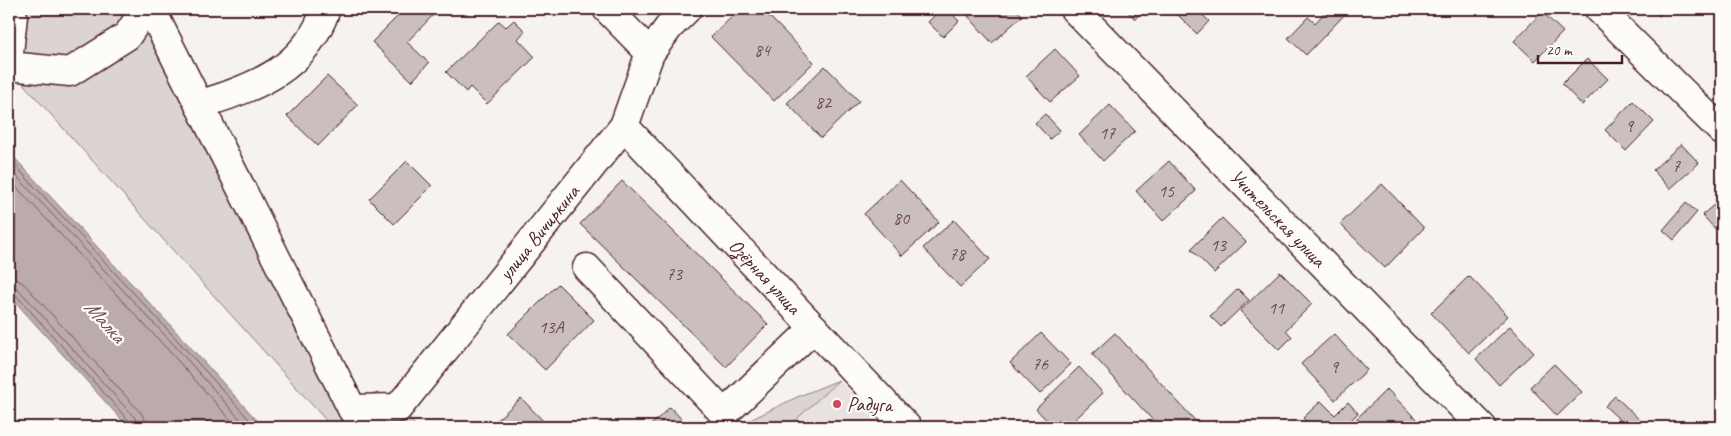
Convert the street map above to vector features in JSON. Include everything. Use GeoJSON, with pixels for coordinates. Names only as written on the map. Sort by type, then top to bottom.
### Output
{"type":"FeatureCollection","features":[{"type":"Feature","properties":{"kind":"street"},"geometry":{"type":"LineString","coordinates":[[9,9],[13,16],[9,53]]}},
{"type":"Feature","properties":{"kind":"street"},"geometry":{"type":"LineString","coordinates":[[9,66],[70,72],[127,36],[145,9]]}},
{"type":"Feature","properties":{"kind":"street"},"geometry":{"type":"LineString","coordinates":[[151,9],[351,418]]}},
{"type":"Feature","properties":{"kind":"street"},"geometry":{"type":"LineString","coordinates":[[199,104],[233,93],[277,74],[305,50],[326,9]]}},
{"type":"Feature","properties":{"kind":"street"},"geometry":{"type":"LineString","coordinates":[[607,9],[650,53]]}},
{"type":"Feature","properties":{"kind":"street","name":"улица Вичиркина"},"geometry":{"type":"LineString","coordinates":[[351,418],[398,408],[624,126],[650,53],[669,27],[687,9]]}},
{"type":"Feature","properties":{"kind":"street","name":"Учительская улица"},"geometry":{"type":"LineString","coordinates":[[1074,9],[1482,427]]}},
{"type":"Feature","properties":{"kind":"street"},"geometry":{"type":"LineString","coordinates":[[1599,9],[1722,131]]}},
{"type":"Feature","properties":{"kind":"street","name":"Озёрная улица"},"geometry":{"type":"LineString","coordinates":[[624,126],[907,427]]}},
{"type":"Feature","properties":{"kind":"street"},"geometry":{"type":"LineString","coordinates":[[587,268],[724,414],[814,328]]}},
{"type":"Feature","properties":{"kind":"shaded area"},"geometry":{"type":"Polygon","coordinates":[[[9,9],[151,9],[352,409],[398,408],[417,427],[332,427],[9,68],[9,9]]]}},
{"type":"Feature","properties":{"kind":"shaded area","name":"Радуга"},"geometry":{"type":"Polygon","coordinates":[[[839,380],[884,427],[788,427],[839,380]]]}},
{"type":"Feature","properties":{"kind":"shaded area"},"geometry":{"type":"Polygon","coordinates":[[[839,380],[788,427],[736,427],[797,397],[839,380]]]}},
{"type":"Feature","properties":{"kind":"water","name":"Малка"},"geometry":{"type":"Polygon","coordinates":[[[9,152],[263,427],[128,427],[9,295],[9,152]]]}},
{"type":"Feature","properties":{"kind":"building"},"geometry":{"type":"Polygon","coordinates":[[[405,9],[439,9],[407,42],[429,63],[412,81],[372,42],[405,9]]]}},
{"type":"Feature","properties":{"kind":"building"},"geometry":{"type":"Polygon","coordinates":[[[740,9],[762,9],[814,62],[774,101],[711,37],[740,9]]]}},
{"type":"Feature","properties":{"kind":"building"},"geometry":{"type":"Polygon","coordinates":[[[941,9],[947,9],[959,21],[943,37],[928,22],[941,9]]]}},
{"type":"Feature","properties":{"kind":"building"},"geometry":{"type":"Polygon","coordinates":[[[976,9],[1016,9],[1022,16],[992,43],[968,16],[976,9]]]}},
{"type":"Feature","properties":{"kind":"building"},"geometry":{"type":"Polygon","coordinates":[[[1125,9],[1145,9],[1135,19],[1125,9]]]}},
{"type":"Feature","properties":{"kind":"building"},"geometry":{"type":"Polygon","coordinates":[[[1174,9],[1196,9],[1209,21],[1197,34],[1174,9]]]}},
{"type":"Feature","properties":{"kind":"building"},"geometry":{"type":"Polygon","coordinates":[[[1328,9],[1346,9],[1348,11],[1306,55],[1288,38],[1308,17],[1315,23],[1328,9]]]}},
{"type":"Feature","properties":{"kind":"building"},"geometry":{"type":"Polygon","coordinates":[[[1652,9],[1666,9],[1659,16],[1652,9]]]}},
{"type":"Feature","properties":{"kind":"building"},"geometry":{"type":"Polygon","coordinates":[[[1542,12],[1563,32],[1535,61],[1514,41],[1542,12]]]}},
{"type":"Feature","properties":{"kind":"building"},"geometry":{"type":"Polygon","coordinates":[[[514,20],[525,31],[518,39],[535,57],[487,104],[470,87],[466,92],[446,72],[499,21],[506,27],[514,20]]]}},
{"type":"Feature","properties":{"kind":"building"},"geometry":{"type":"Polygon","coordinates":[[[1055,49],[1080,76],[1050,102],[1026,76],[1055,49]]]}},
{"type":"Feature","properties":{"kind":"building"},"geometry":{"type":"Polygon","coordinates":[[[1587,59],[1608,79],[1582,105],[1562,84],[1587,59]]]}},
{"type":"Feature","properties":{"kind":"building"},"geometry":{"type":"Polygon","coordinates":[[[825,66],[859,101],[821,138],[787,103],[825,66]]]}},
{"type":"Feature","properties":{"kind":"building"},"geometry":{"type":"Polygon","coordinates":[[[327,76],[358,105],[318,146],[287,116],[327,76]]]}},
{"type":"Feature","properties":{"kind":"building"},"geometry":{"type":"Polygon","coordinates":[[[1633,101],[1654,122],[1626,151],[1605,130],[1633,101]]]}},
{"type":"Feature","properties":{"kind":"building"},"geometry":{"type":"Polygon","coordinates":[[[1110,105],[1135,131],[1103,161],[1079,135],[1110,105]]]}},
{"type":"Feature","properties":{"kind":"building"},"geometry":{"type":"Polygon","coordinates":[[[1045,114],[1060,130],[1050,139],[1035,123],[1045,114]]]}},
{"type":"Feature","properties":{"kind":"building"},"geometry":{"type":"Polygon","coordinates":[[[1681,144],[1699,163],[1670,189],[1653,170],[1681,144]]]}},
{"type":"Feature","properties":{"kind":"building"},"geometry":{"type":"Polygon","coordinates":[[[407,161],[432,186],[394,224],[369,199],[407,161]]]}},
{"type":"Feature","properties":{"kind":"building"},"geometry":{"type":"Polygon","coordinates":[[[1169,161],[1196,191],[1163,221],[1136,191],[1169,161]]]}},
{"type":"Feature","properties":{"kind":"building"},"geometry":{"type":"Polygon","coordinates":[[[900,180],[939,222],[902,256],[864,214],[900,180]]]}},
{"type":"Feature","properties":{"kind":"building"},"geometry":{"type":"Polygon","coordinates":[[[622,181],[768,324],[726,367],[580,224],[622,181]]]}},
{"type":"Feature","properties":{"kind":"building"},"geometry":{"type":"Polygon","coordinates":[[[1382,184],[1424,228],[1385,268],[1340,224],[1382,184]]]}},
{"type":"Feature","properties":{"kind":"building"},"geometry":{"type":"Polygon","coordinates":[[[1722,198],[1722,232],[1720,234],[1702,215],[1722,198]]]}},
{"type":"Feature","properties":{"kind":"building"},"geometry":{"type":"Polygon","coordinates":[[[1686,203],[1697,212],[1674,240],[1663,230],[1686,203]]]}},
{"type":"Feature","properties":{"kind":"building"},"geometry":{"type":"Polygon","coordinates":[[[1222,218],[1246,242],[1214,273],[1191,249],[1222,218]]]}},
{"type":"Feature","properties":{"kind":"building"},"geometry":{"type":"Polygon","coordinates":[[[954,220],[990,259],[960,287],[923,248],[954,220]]]}},
{"type":"Feature","properties":{"kind":"building"},"geometry":{"type":"Polygon","coordinates":[[[1722,258],[1722,273],[1715,266],[1722,258]]]}},
{"type":"Feature","properties":{"kind":"building"},"geometry":{"type":"Polygon","coordinates":[[[1280,272],[1312,304],[1286,330],[1292,337],[1279,350],[1240,311],[1280,272]]]}},
{"type":"Feature","properties":{"kind":"building"},"geometry":{"type":"Polygon","coordinates":[[[1469,276],[1508,316],[1469,353],[1431,313],[1469,276]]]}},
{"type":"Feature","properties":{"kind":"building"},"geometry":{"type":"Polygon","coordinates":[[[558,284],[594,320],[545,370],[508,334],[558,284]]]}},
{"type":"Feature","properties":{"kind":"building"},"geometry":{"type":"Polygon","coordinates":[[[1238,289],[1249,300],[1221,327],[1210,316],[1238,289]]]}},
{"type":"Feature","properties":{"kind":"building"},"geometry":{"type":"Polygon","coordinates":[[[1510,326],[1534,352],[1499,385],[1476,359],[1510,326]]]}},
{"type":"Feature","properties":{"kind":"building"},"geometry":{"type":"Polygon","coordinates":[[[1041,333],[1071,364],[1040,394],[1010,363],[1041,333]]]}},
{"type":"Feature","properties":{"kind":"building"},"geometry":{"type":"Polygon","coordinates":[[[1115,333],[1201,427],[1159,427],[1092,354],[1115,333]]]}},
{"type":"Feature","properties":{"kind":"building"},"geometry":{"type":"Polygon","coordinates":[[[1334,334],[1367,370],[1335,400],[1301,364],[1334,334]]]}},
{"type":"Feature","properties":{"kind":"building"},"geometry":{"type":"Polygon","coordinates":[[[1554,364],[1582,392],[1557,416],[1530,387],[1554,364]]]}},
{"type":"Feature","properties":{"kind":"building"},"geometry":{"type":"Polygon","coordinates":[[[1079,367],[1103,393],[1067,427],[1053,427],[1036,409],[1079,367]]]}},
{"type":"Feature","properties":{"kind":"building"},"geometry":{"type":"Polygon","coordinates":[[[1387,389],[1417,420],[1409,427],[1354,427],[1351,424],[1387,389]]]}},
{"type":"Feature","properties":{"kind":"building"},"geometry":{"type":"Polygon","coordinates":[[[1615,396],[1647,427],[1613,427],[1620,420],[1605,406],[1615,396]]]}},
{"type":"Feature","properties":{"kind":"building"},"geometry":{"type":"Polygon","coordinates":[[[521,398],[549,427],[489,427],[521,398]]]}},
{"type":"Feature","properties":{"kind":"building"},"geometry":{"type":"Polygon","coordinates":[[[1321,401],[1335,415],[1348,402],[1358,413],[1344,427],[1312,427],[1303,418],[1321,401]]]}},
{"type":"Feature","properties":{"kind":"building"},"geometry":{"type":"Polygon","coordinates":[[[670,407],[689,427],[649,427],[670,407]]]}},
{"type":"Feature","properties":{"kind":"building"},"geometry":{"type":"Polygon","coordinates":[[[1589,419],[1596,427],[1580,427],[1589,419]]]}},
{"type":"Feature","properties":{"kind":"place","name":"Радуга"},"geometry":{"type":"Point","coordinates":[837,404]}}]}
